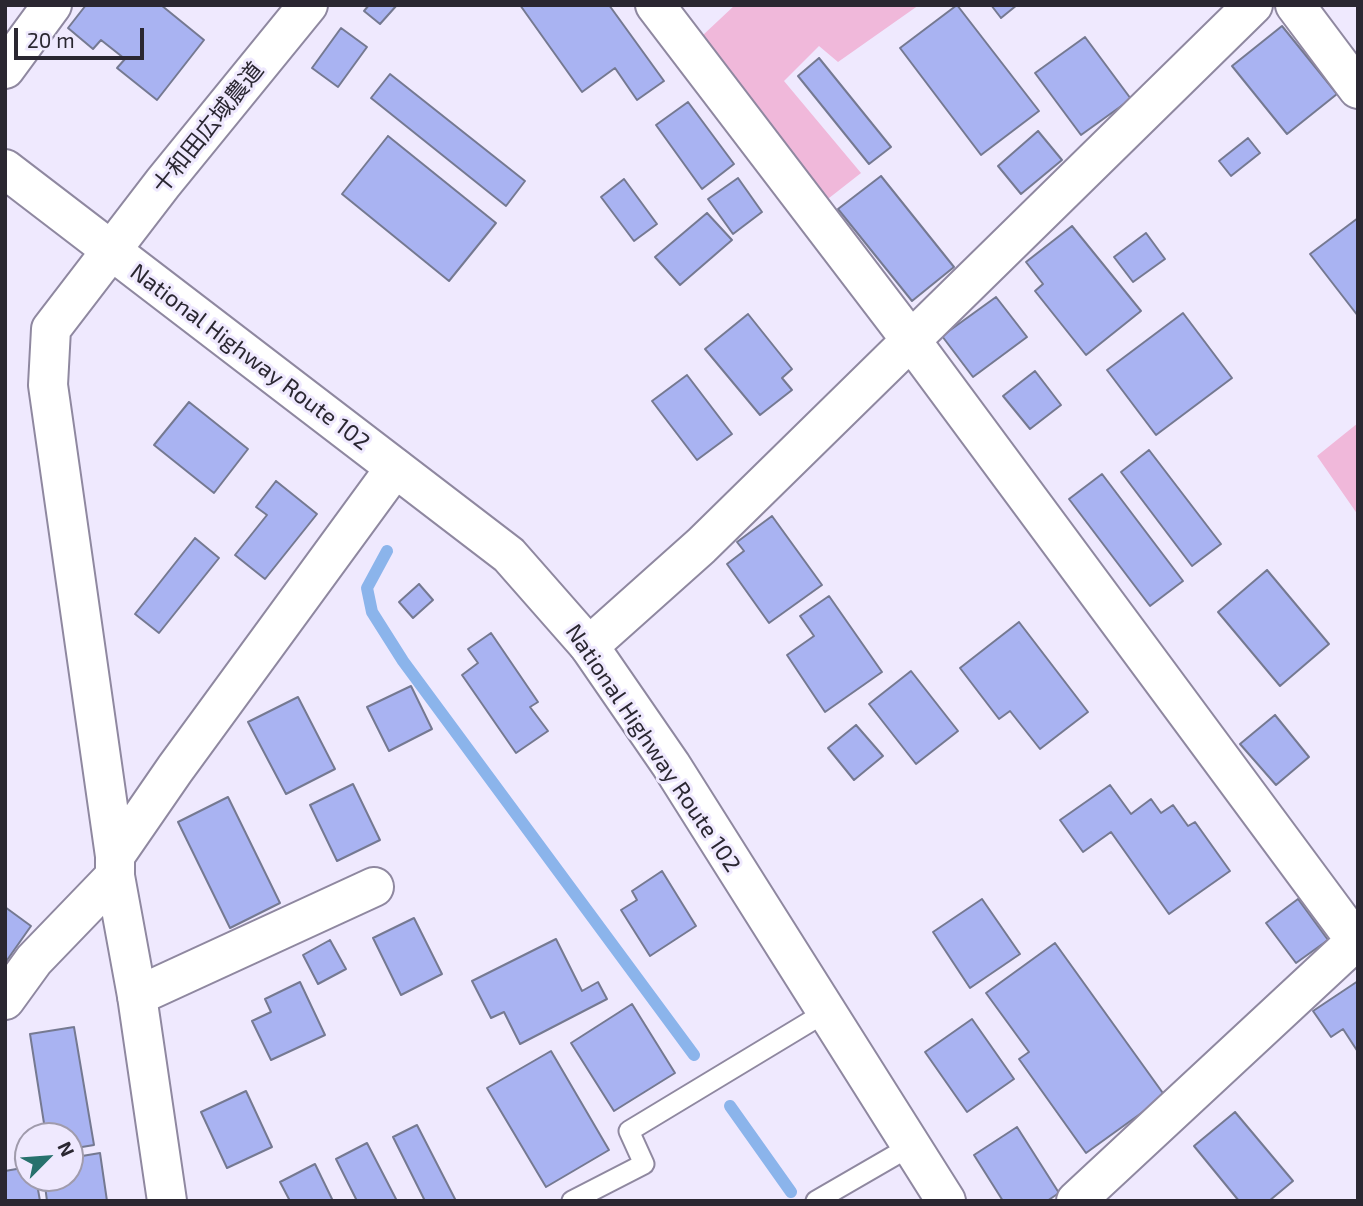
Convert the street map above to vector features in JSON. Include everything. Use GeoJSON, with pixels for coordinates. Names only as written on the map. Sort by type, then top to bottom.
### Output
{"type":"FeatureCollection","features":[{"type":"Feature","properties":{"kind":"main road"},"geometry":{"type":"LineString","coordinates":[[5,69],[52,5]]}},
{"type":"Feature","properties":{"kind":"main road","name":"十和田広域農道"},"geometry":{"type":"LineString","coordinates":[[167,1201],[115,866],[48,385],[51,329],[110,251],[308,5]]}},
{"type":"Feature","properties":{"kind":"main road"},"geometry":{"type":"LineString","coordinates":[[655,5],[910,339],[1357,941],[1076,1201]]}},
{"type":"Feature","properties":{"kind":"main road"},"geometry":{"type":"LineString","coordinates":[[589,646],[701,546],[1253,5]]}},
{"type":"Feature","properties":{"kind":"main road"},"geometry":{"type":"LineString","coordinates":[[1296,5],[1358,89]]}},
{"type":"Feature","properties":{"kind":"main road","name":"National Highway Route 102"},"geometry":{"type":"LineString","coordinates":[[5,169],[509,555],[589,646],[671,765],[946,1201]]}},
{"type":"Feature","properties":{"kind":"main road"},"geometry":{"type":"LineString","coordinates":[[5,1000],[34,960],[115,866],[175,769],[395,468]]}},
{"type":"Feature","properties":{"kind":"main road"},"geometry":{"type":"LineString","coordinates":[[137,996],[374,887]]}},
{"type":"Feature","properties":{"kind":"lane"},"geometry":{"type":"LineString","coordinates":[[572,1201],[644,1164],[629,1131],[826,1012]]}},
{"type":"Feature","properties":{"kind":"lane"},"geometry":{"type":"LineString","coordinates":[[816,1201],[911,1146]]}},
{"type":"Feature","properties":{"kind":"shaded area"},"geometry":{"type":"Polygon","coordinates":[[[735,5],[919,5],[838,62],[819,46],[784,81],[861,173],[824,202],[703,35],[735,5]]]}},
{"type":"Feature","properties":{"kind":"shaded area"},"geometry":{"type":"Polygon","coordinates":[[[1358,423],[1358,515],[1317,456],[1358,423]]]}},
{"type":"Feature","properties":{"kind":"building"},"geometry":{"type":"Polygon","coordinates":[[[86,5],[161,5],[204,40],[157,100],[117,68],[125,59],[101,40],[93,49],[68,28],[86,5]]]}},
{"type":"Feature","properties":{"kind":"building"},"geometry":{"type":"Polygon","coordinates":[[[369,5],[397,5],[380,24],[364,11],[369,5]]]}},
{"type":"Feature","properties":{"kind":"building"},"geometry":{"type":"Polygon","coordinates":[[[520,5],[609,5],[664,81],[637,100],[615,68],[582,92],[520,5]]]}},
{"type":"Feature","properties":{"kind":"building"},"geometry":{"type":"Polygon","coordinates":[[[957,5],[1039,111],[981,155],[900,48],[957,5]]]}},
{"type":"Feature","properties":{"kind":"building"},"geometry":{"type":"Polygon","coordinates":[[[991,5],[1017,5],[1001,18],[991,5]]]}},
{"type":"Feature","properties":{"kind":"building"},"geometry":{"type":"Polygon","coordinates":[[[1282,26],[1337,94],[1287,134],[1232,66],[1282,26]]]}},
{"type":"Feature","properties":{"kind":"building"},"geometry":{"type":"Polygon","coordinates":[[[341,28],[367,47],[338,87],[312,68],[341,28]]]}},
{"type":"Feature","properties":{"kind":"building"},"geometry":{"type":"Polygon","coordinates":[[[1085,37],[1131,99],[1081,135],[1035,73],[1085,37]]]}},
{"type":"Feature","properties":{"kind":"building"},"geometry":{"type":"Polygon","coordinates":[[[819,58],[891,147],[869,164],[798,76],[819,58]]]}},
{"type":"Feature","properties":{"kind":"building"},"geometry":{"type":"Polygon","coordinates":[[[390,74],[525,181],[506,206],[371,98],[390,74]]]}},
{"type":"Feature","properties":{"kind":"building"},"geometry":{"type":"Polygon","coordinates":[[[688,102],[734,164],[702,189],[656,125],[688,102]]]}},
{"type":"Feature","properties":{"kind":"building"},"geometry":{"type":"Polygon","coordinates":[[[1038,131],[1062,160],[1021,194],[998,166],[1038,131]]]}},
{"type":"Feature","properties":{"kind":"building"},"geometry":{"type":"Polygon","coordinates":[[[388,136],[496,223],[449,281],[342,194],[388,136]]]}},
{"type":"Feature","properties":{"kind":"building"},"geometry":{"type":"Polygon","coordinates":[[[1248,138],[1260,153],[1231,176],[1219,161],[1248,138]]]}},
{"type":"Feature","properties":{"kind":"building"},"geometry":{"type":"Polygon","coordinates":[[[881,176],[954,267],[912,301],[838,209],[881,176]]]}},
{"type":"Feature","properties":{"kind":"building"},"geometry":{"type":"Polygon","coordinates":[[[738,178],[762,212],[733,234],[708,199],[738,178]]]}},
{"type":"Feature","properties":{"kind":"building"},"geometry":{"type":"Polygon","coordinates":[[[624,179],[657,224],[634,241],[601,197],[624,179]]]}},
{"type":"Feature","properties":{"kind":"building"},"geometry":{"type":"Polygon","coordinates":[[[707,213],[732,240],[680,285],[655,257],[707,213]]]}},
{"type":"Feature","properties":{"kind":"building"},"geometry":{"type":"Polygon","coordinates":[[[1358,218],[1358,316],[1310,254],[1358,218]]]}},
{"type":"Feature","properties":{"kind":"building"},"geometry":{"type":"Polygon","coordinates":[[[1072,226],[1141,311],[1086,355],[1035,291],[1043,284],[1026,262],[1072,226]]]}},
{"type":"Feature","properties":{"kind":"building"},"geometry":{"type":"Polygon","coordinates":[[[1146,233],[1165,259],[1133,282],[1114,257],[1146,233]]]}},
{"type":"Feature","properties":{"kind":"building"},"geometry":{"type":"Polygon","coordinates":[[[996,297],[1027,337],[973,377],[942,336],[996,297]]]}},
{"type":"Feature","properties":{"kind":"building"},"geometry":{"type":"Polygon","coordinates":[[[1183,313],[1232,378],[1156,435],[1107,370],[1183,313]]]}},
{"type":"Feature","properties":{"kind":"building"},"geometry":{"type":"Polygon","coordinates":[[[748,314],[792,369],[782,378],[792,390],[760,415],[705,349],[748,314]]]}},
{"type":"Feature","properties":{"kind":"building"},"geometry":{"type":"Polygon","coordinates":[[[1035,371],[1061,405],[1030,429],[1003,396],[1035,371]]]}},
{"type":"Feature","properties":{"kind":"building"},"geometry":{"type":"Polygon","coordinates":[[[687,375],[732,434],[697,460],[652,401],[687,375]]]}},
{"type":"Feature","properties":{"kind":"building"},"geometry":{"type":"Polygon","coordinates":[[[189,402],[248,449],[214,493],[154,445],[189,402]]]}},
{"type":"Feature","properties":{"kind":"building"},"geometry":{"type":"Polygon","coordinates":[[[1149,450],[1221,544],[1192,566],[1121,472],[1149,450]]]}},
{"type":"Feature","properties":{"kind":"building"},"geometry":{"type":"Polygon","coordinates":[[[1102,474],[1183,581],[1150,606],[1069,499],[1102,474]]]}},
{"type":"Feature","properties":{"kind":"building"},"geometry":{"type":"Polygon","coordinates":[[[276,481],[317,514],[265,579],[235,555],[267,515],[256,507],[276,481]]]}},
{"type":"Feature","properties":{"kind":"building"},"geometry":{"type":"Polygon","coordinates":[[[772,516],[822,585],[769,623],[727,564],[744,551],[737,542],[772,516]]]}},
{"type":"Feature","properties":{"kind":"building"},"geometry":{"type":"Polygon","coordinates":[[[195,538],[219,558],[159,633],[135,614],[195,538]]]}},
{"type":"Feature","properties":{"kind":"building"},"geometry":{"type":"Polygon","coordinates":[[[1267,570],[1329,644],[1280,686],[1218,612],[1267,570]]]}},
{"type":"Feature","properties":{"kind":"building"},"geometry":{"type":"Polygon","coordinates":[[[419,584],[433,600],[413,618],[399,602],[419,584]]]}},
{"type":"Feature","properties":{"kind":"building"},"geometry":{"type":"Polygon","coordinates":[[[829,596],[882,672],[825,712],[787,655],[814,636],[800,616],[829,596]]]}},
{"type":"Feature","properties":{"kind":"building"},"geometry":{"type":"Polygon","coordinates":[[[1019,622],[1088,712],[1040,749],[1010,711],[999,719],[960,668],[1019,622]]]}},
{"type":"Feature","properties":{"kind":"building"},"geometry":{"type":"Polygon","coordinates":[[[491,633],[538,702],[530,707],[548,731],[516,753],[462,675],[478,663],[468,649],[491,633]]]}},
{"type":"Feature","properties":{"kind":"building"},"geometry":{"type":"Polygon","coordinates":[[[911,671],[958,731],[916,764],[869,704],[911,671]]]}},
{"type":"Feature","properties":{"kind":"building"},"geometry":{"type":"Polygon","coordinates":[[[411,686],[432,729],[389,751],[367,707],[411,686]]]}},
{"type":"Feature","properties":{"kind":"building"},"geometry":{"type":"Polygon","coordinates":[[[298,697],[335,769],[286,794],[248,722],[298,697]]]}},
{"type":"Feature","properties":{"kind":"building"},"geometry":{"type":"Polygon","coordinates":[[[1275,715],[1309,757],[1276,785],[1240,744],[1275,715]]]}},
{"type":"Feature","properties":{"kind":"building"},"geometry":{"type":"Polygon","coordinates":[[[856,725],[883,756],[854,780],[828,748],[856,725]]]}},
{"type":"Feature","properties":{"kind":"building"},"geometry":{"type":"Polygon","coordinates":[[[353,784],[380,840],[337,861],[310,805],[353,784]]]}},
{"type":"Feature","properties":{"kind":"building"},"geometry":{"type":"Polygon","coordinates":[[[1110,785],[1131,814],[1151,799],[1161,813],[1173,805],[1188,826],[1195,822],[1230,871],[1169,914],[1111,832],[1083,852],[1060,820],[1110,785]]]}},
{"type":"Feature","properties":{"kind":"building"},"geometry":{"type":"Polygon","coordinates":[[[228,797],[280,903],[230,928],[178,822],[228,797]]]}},
{"type":"Feature","properties":{"kind":"building"},"geometry":{"type":"Polygon","coordinates":[[[662,871],[696,926],[650,956],[621,910],[637,900],[632,891],[662,871]]]}},
{"type":"Feature","properties":{"kind":"building"},"geometry":{"type":"Polygon","coordinates":[[[982,899],[1020,954],[970,988],[933,932],[982,899]]]}},
{"type":"Feature","properties":{"kind":"building"},"geometry":{"type":"Polygon","coordinates":[[[1298,899],[1328,940],[1296,963],[1266,923],[1298,899]]]}},
{"type":"Feature","properties":{"kind":"building"},"geometry":{"type":"Polygon","coordinates":[[[5,907],[31,926],[5,963],[5,907]]]}},
{"type":"Feature","properties":{"kind":"building"},"geometry":{"type":"Polygon","coordinates":[[[414,918],[442,974],[401,995],[373,938],[414,918]]]}},
{"type":"Feature","properties":{"kind":"building"},"geometry":{"type":"Polygon","coordinates":[[[556,939],[582,991],[598,982],[607,999],[520,1044],[504,1012],[491,1018],[472,981],[556,939]]]}},
{"type":"Feature","properties":{"kind":"building"},"geometry":{"type":"Polygon","coordinates":[[[330,940],[346,969],[318,984],[303,955],[330,940]]]}},
{"type":"Feature","properties":{"kind":"building"},"geometry":{"type":"Polygon","coordinates":[[[1055,943],[1165,1096],[1086,1153],[1019,1059],[1029,1052],[986,993],[1055,943]]]}},
{"type":"Feature","properties":{"kind":"building"},"geometry":{"type":"Polygon","coordinates":[[[1358,981],[1358,1052],[1343,1029],[1331,1037],[1313,1011],[1358,981]]]}},
{"type":"Feature","properties":{"kind":"building"},"geometry":{"type":"Polygon","coordinates":[[[300,982],[325,1035],[271,1060],[252,1021],[271,1012],[265,999],[300,982]]]}},
{"type":"Feature","properties":{"kind":"building"},"geometry":{"type":"Polygon","coordinates":[[[632,1004],[675,1073],[614,1111],[571,1043],[632,1004]]]}},
{"type":"Feature","properties":{"kind":"building"},"geometry":{"type":"Polygon","coordinates":[[[972,1019],[1014,1079],[967,1112],[925,1052],[972,1019]]]}},
{"type":"Feature","properties":{"kind":"building"},"geometry":{"type":"Polygon","coordinates":[[[74,1027],[94,1145],[84,1147],[84,1122],[44,1122],[30,1034],[74,1027]]]}},
{"type":"Feature","properties":{"kind":"building"},"geometry":{"type":"Polygon","coordinates":[[[551,1051],[609,1150],[546,1187],[487,1088],[551,1051]]]}},
{"type":"Feature","properties":{"kind":"building"},"geometry":{"type":"Polygon","coordinates":[[[246,1091],[272,1147],[227,1168],[201,1112],[246,1091]]]}},
{"type":"Feature","properties":{"kind":"building"},"geometry":{"type":"Polygon","coordinates":[[[1235,1112],[1293,1181],[1269,1201],[1239,1201],[1194,1146],[1235,1112]]]}},
{"type":"Feature","properties":{"kind":"building"},"geometry":{"type":"Polygon","coordinates":[[[417,1125],[456,1201],[425,1201],[393,1137],[417,1125]]]}},
{"type":"Feature","properties":{"kind":"building"},"geometry":{"type":"Polygon","coordinates":[[[1017,1127],[1059,1193],[1047,1201],[1003,1201],[974,1155],[1017,1127]]]}},
{"type":"Feature","properties":{"kind":"building"},"geometry":{"type":"Polygon","coordinates":[[[367,1143],[397,1201],[357,1201],[336,1159],[367,1143]]]}},
{"type":"Feature","properties":{"kind":"building"},"geometry":{"type":"Polygon","coordinates":[[[100,1153],[107,1201],[47,1201],[46,1192],[84,1192],[84,1156],[100,1153]]]}},
{"type":"Feature","properties":{"kind":"building"},"geometry":{"type":"Polygon","coordinates":[[[315,1164],[333,1201],[290,1201],[280,1182],[315,1164]]]}},
{"type":"Feature","properties":{"kind":"building"},"geometry":{"type":"Polygon","coordinates":[[[14,1169],[14,1192],[38,1192],[40,1201],[5,1201],[5,1171],[14,1169]]]}},
{"type":"Feature","properties":{"kind":"waterway"},"geometry":{"type":"LineString","coordinates":[[387,551],[367,588],[372,612],[403,661],[694,1055]]}},
{"type":"Feature","properties":{"kind":"waterway"},"geometry":{"type":"LineString","coordinates":[[730,1106],[791,1192]]}}]}
